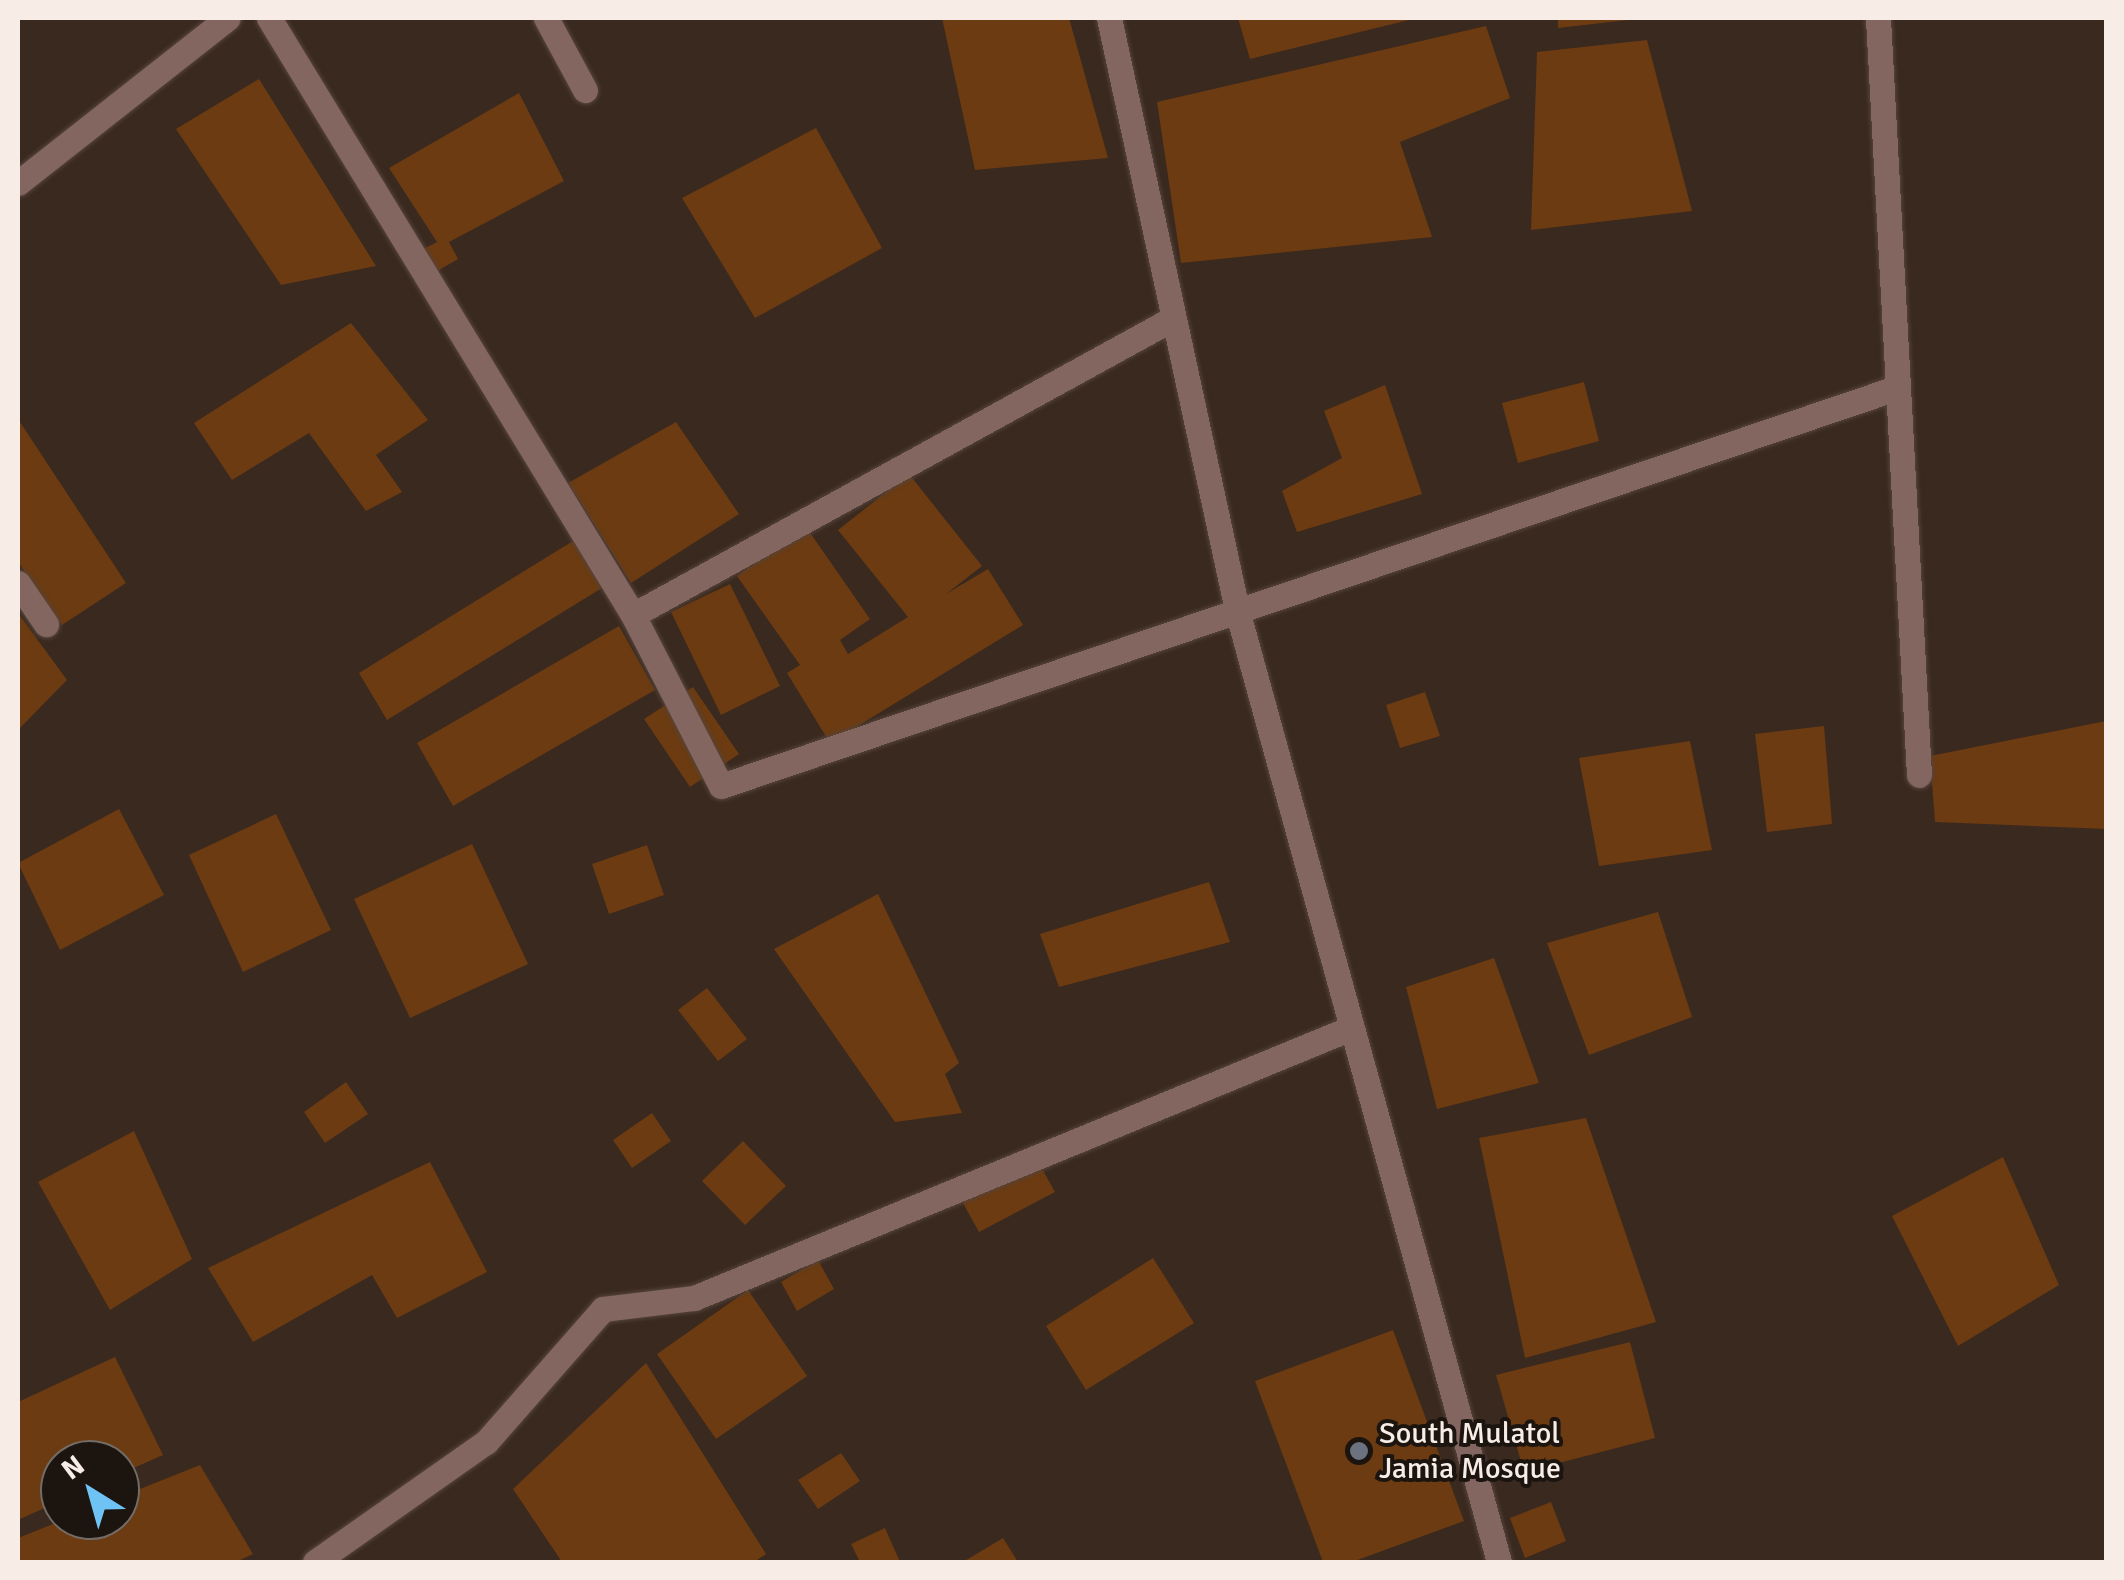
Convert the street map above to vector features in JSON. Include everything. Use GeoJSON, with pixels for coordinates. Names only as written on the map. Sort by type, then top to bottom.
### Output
{"type":"FeatureCollection","features":[{"type":"Feature","properties":{"kind":"street"},"geometry":{"type":"LineString","coordinates":[[18,183],[228,18]]}},
{"type":"Feature","properties":{"kind":"street"},"geometry":{"type":"LineString","coordinates":[[269,18],[633,615],[720,786],[1896,388]]}},
{"type":"Feature","properties":{"kind":"street"},"geometry":{"type":"LineString","coordinates":[[546,18],[585,90]]}},
{"type":"Feature","properties":{"kind":"street"},"geometry":{"type":"LineString","coordinates":[[1109,18],[1170,320],[1237,610],[1499,1562]]}},
{"type":"Feature","properties":{"kind":"street"},"geometry":{"type":"LineString","coordinates":[[1878,18],[1919,775]]}},
{"type":"Feature","properties":{"kind":"street"},"geometry":{"type":"LineString","coordinates":[[633,615],[1170,320]]}},
{"type":"Feature","properties":{"kind":"street"},"geometry":{"type":"LineString","coordinates":[[18,583],[46,624]]}},
{"type":"Feature","properties":{"kind":"street"},"geometry":{"type":"LineString","coordinates":[[315,1562],[486,1442],[603,1309],[694,1298],[1352,1028]]}},
{"type":"Feature","properties":{"kind":"building"},"geometry":{"type":"Polygon","coordinates":[[[942,18],[1069,18],[1108,158],[975,170],[942,18]]]}},
{"type":"Feature","properties":{"kind":"building"},"geometry":{"type":"Polygon","coordinates":[[[1238,18],[1413,18],[1413,19],[1250,59],[1238,18]]]}},
{"type":"Feature","properties":{"kind":"building"},"geometry":{"type":"Polygon","coordinates":[[[1558,18],[1627,18],[1628,20],[1558,28],[1558,18]]]}},
{"type":"Feature","properties":{"kind":"building"},"geometry":{"type":"Polygon","coordinates":[[[1486,26],[1510,98],[1400,142],[1432,237],[1181,263],[1157,102],[1486,26]]]}},
{"type":"Feature","properties":{"kind":"building"},"geometry":{"type":"Polygon","coordinates":[[[1647,40],[1692,211],[1531,230],[1537,52],[1647,40]]]}},
{"type":"Feature","properties":{"kind":"building"},"geometry":{"type":"Polygon","coordinates":[[[259,79],[376,266],[281,285],[176,129],[259,79]]]}},
{"type":"Feature","properties":{"kind":"building"},"geometry":{"type":"Polygon","coordinates":[[[519,93],[564,181],[449,242],[458,259],[420,281],[408,257],[437,242],[389,168],[519,93]]]}},
{"type":"Feature","properties":{"kind":"building"},"geometry":{"type":"Polygon","coordinates":[[[816,128],[882,248],[755,318],[682,198],[816,128]]]}},
{"type":"Feature","properties":{"kind":"building"},"geometry":{"type":"Polygon","coordinates":[[[351,323],[428,420],[376,455],[402,492],[366,511],[309,433],[232,480],[194,423],[351,323]]]}},
{"type":"Feature","properties":{"kind":"building"},"geometry":{"type":"Polygon","coordinates":[[[1584,382],[1599,441],[1518,463],[1502,403],[1584,382]]]}},
{"type":"Feature","properties":{"kind":"building"},"geometry":{"type":"Polygon","coordinates":[[[1385,385],[1422,494],[1297,532],[1282,491],[1342,458],[1324,411],[1385,385]]]}},
{"type":"Feature","properties":{"kind":"building"},"geometry":{"type":"Polygon","coordinates":[[[18,419],[126,583],[62,625],[18,562],[18,419]]]}},
{"type":"Feature","properties":{"kind":"building"},"geometry":{"type":"Polygon","coordinates":[[[676,422],[739,514],[631,583],[568,483],[676,422]]]}},
{"type":"Feature","properties":{"kind":"building"},"geometry":{"type":"Polygon","coordinates":[[[909,474],[982,566],[946,594],[988,569],[1023,625],[830,743],[787,673],[800,665],[737,576],[806,527],[870,619],[840,640],[848,654],[908,617],[838,530],[909,474]]]}},
{"type":"Feature","properties":{"kind":"building"},"geometry":{"type":"Polygon","coordinates":[[[573,541],[602,588],[387,720],[359,673],[573,541]]]}},
{"type":"Feature","properties":{"kind":"building"},"geometry":{"type":"Polygon","coordinates":[[[730,584],[780,686],[721,715],[671,612],[730,584]]]}},
{"type":"Feature","properties":{"kind":"building"},"geometry":{"type":"Polygon","coordinates":[[[18,613],[67,680],[18,730],[18,613]]]}},
{"type":"Feature","properties":{"kind":"building"},"geometry":{"type":"Polygon","coordinates":[[[619,626],[655,690],[453,806],[417,743],[619,626]]]}},
{"type":"Feature","properties":{"kind":"building"},"geometry":{"type":"Polygon","coordinates":[[[693,687],[739,754],[690,787],[644,719],[693,687]]]}},
{"type":"Feature","properties":{"kind":"building"},"geometry":{"type":"Polygon","coordinates":[[[1425,692],[1440,736],[1400,748],[1386,705],[1425,692]]]}},
{"type":"Feature","properties":{"kind":"building"},"geometry":{"type":"Polygon","coordinates":[[[2106,721],[2106,829],[1935,822],[1930,756],[2106,721]]]}},
{"type":"Feature","properties":{"kind":"building"},"geometry":{"type":"Polygon","coordinates":[[[1824,726],[1832,824],[1767,832],[1755,734],[1824,726]]]}},
{"type":"Feature","properties":{"kind":"building"},"geometry":{"type":"Polygon","coordinates":[[[1690,741],[1712,850],[1599,866],[1579,758],[1690,741]]]}},
{"type":"Feature","properties":{"kind":"building"},"geometry":{"type":"Polygon","coordinates":[[[119,809],[164,895],[60,950],[18,863],[119,809]]]}},
{"type":"Feature","properties":{"kind":"building"},"geometry":{"type":"Polygon","coordinates":[[[276,814],[331,930],[243,972],[189,855],[276,814]]]}},
{"type":"Feature","properties":{"kind":"building"},"geometry":{"type":"Polygon","coordinates":[[[472,844],[528,964],[410,1018],[354,899],[472,844]]]}},
{"type":"Feature","properties":{"kind":"building"},"geometry":{"type":"Polygon","coordinates":[[[647,845],[664,895],[609,914],[592,864],[647,845]]]}},
{"type":"Feature","properties":{"kind":"building"},"geometry":{"type":"Polygon","coordinates":[[[1209,882],[1230,942],[1059,987],[1040,934],[1209,882]]]}},
{"type":"Feature","properties":{"kind":"building"},"geometry":{"type":"Polygon","coordinates":[[[878,894],[959,1063],[945,1074],[962,1113],[895,1122],[774,949],[878,894]]]}},
{"type":"Feature","properties":{"kind":"building"},"geometry":{"type":"Polygon","coordinates":[[[1658,912],[1692,1017],[1589,1055],[1547,943],[1658,912]]]}},
{"type":"Feature","properties":{"kind":"building"},"geometry":{"type":"Polygon","coordinates":[[[1494,958],[1539,1083],[1437,1109],[1406,987],[1494,958]]]}},
{"type":"Feature","properties":{"kind":"building"},"geometry":{"type":"Polygon","coordinates":[[[707,988],[747,1039],[718,1061],[678,1010],[707,988]]]}},
{"type":"Feature","properties":{"kind":"building"},"geometry":{"type":"Polygon","coordinates":[[[346,1082],[368,1114],[325,1143],[304,1112],[346,1082]]]}},
{"type":"Feature","properties":{"kind":"building"},"geometry":{"type":"Polygon","coordinates":[[[652,1113],[671,1141],[632,1168],[613,1140],[652,1113]]]}},
{"type":"Feature","properties":{"kind":"building"},"geometry":{"type":"Polygon","coordinates":[[[1586,1118],[1656,1322],[1525,1358],[1479,1138],[1586,1118]]]}},
{"type":"Feature","properties":{"kind":"building"},"geometry":{"type":"Polygon","coordinates":[[[134,1131],[192,1259],[110,1310],[38,1182],[134,1131]]]}},
{"type":"Feature","properties":{"kind":"building"},"geometry":{"type":"Polygon","coordinates":[[[743,1141],[786,1186],[745,1225],[702,1181],[743,1141]]]}},
{"type":"Feature","properties":{"kind":"building"},"geometry":{"type":"Polygon","coordinates":[[[1035,1156],[1055,1192],[979,1232],[959,1196],[1035,1156]]]}},
{"type":"Feature","properties":{"kind":"building"},"geometry":{"type":"Polygon","coordinates":[[[2003,1157],[2059,1285],[1958,1346],[1892,1216],[2003,1157]]]}},
{"type":"Feature","properties":{"kind":"building"},"geometry":{"type":"Polygon","coordinates":[[[430,1162],[487,1272],[397,1318],[372,1275],[253,1342],[208,1268],[430,1162]]]}},
{"type":"Feature","properties":{"kind":"building"},"geometry":{"type":"Polygon","coordinates":[[[1153,1258],[1194,1323],[1086,1390],[1046,1326],[1153,1258]]]}},
{"type":"Feature","properties":{"kind":"building"},"geometry":{"type":"Polygon","coordinates":[[[818,1260],[834,1289],[797,1311],[781,1282],[818,1260]]]}},
{"type":"Feature","properties":{"kind":"building"},"geometry":{"type":"Polygon","coordinates":[[[748,1290],[807,1376],[716,1439],[657,1354],[748,1290]]]}},
{"type":"Feature","properties":{"kind":"building","name":"South Mulatol Jamia Mosque"},"geometry":{"type":"Polygon","coordinates":[[[1393,1330],[1464,1521],[1352,1562],[1323,1562],[1255,1381],[1393,1330]]]}},
{"type":"Feature","properties":{"kind":"building"},"geometry":{"type":"Polygon","coordinates":[[[1630,1342],[1655,1438],[1524,1472],[1496,1375],[1630,1342]]]}},
{"type":"Feature","properties":{"kind":"building"},"geometry":{"type":"Polygon","coordinates":[[[115,1357],[163,1455],[140,1465],[140,1440],[40,1440],[40,1510],[18,1520],[18,1402],[115,1357]]]}},
{"type":"Feature","properties":{"kind":"building"},"geometry":{"type":"Polygon","coordinates":[[[646,1363],[766,1554],[754,1562],[562,1562],[513,1489],[646,1363]]]}},
{"type":"Feature","properties":{"kind":"building"},"geometry":{"type":"Polygon","coordinates":[[[841,1453],[860,1481],[818,1509],[798,1480],[841,1453]]]}},
{"type":"Feature","properties":{"kind":"building"},"geometry":{"type":"Polygon","coordinates":[[[200,1465],[253,1554],[236,1562],[18,1562],[18,1538],[40,1529],[40,1540],[140,1540],[140,1489],[200,1465]]]}},
{"type":"Feature","properties":{"kind":"building"},"geometry":{"type":"Polygon","coordinates":[[[1551,1502],[1566,1541],[1525,1558],[1510,1518],[1551,1502]]]}},
{"type":"Feature","properties":{"kind":"building"},"geometry":{"type":"Polygon","coordinates":[[[885,1528],[900,1562],[860,1562],[851,1544],[885,1528]]]}},
{"type":"Feature","properties":{"kind":"building"},"geometry":{"type":"Polygon","coordinates":[[[1003,1538],[1018,1562],[963,1562],[1003,1538]]]}},
{"type":"Feature","properties":{"kind":"place","name":"South Mulatol Jamia Mosque"},"geometry":{"type":"Point","coordinates":[1359,1451]}}]}
